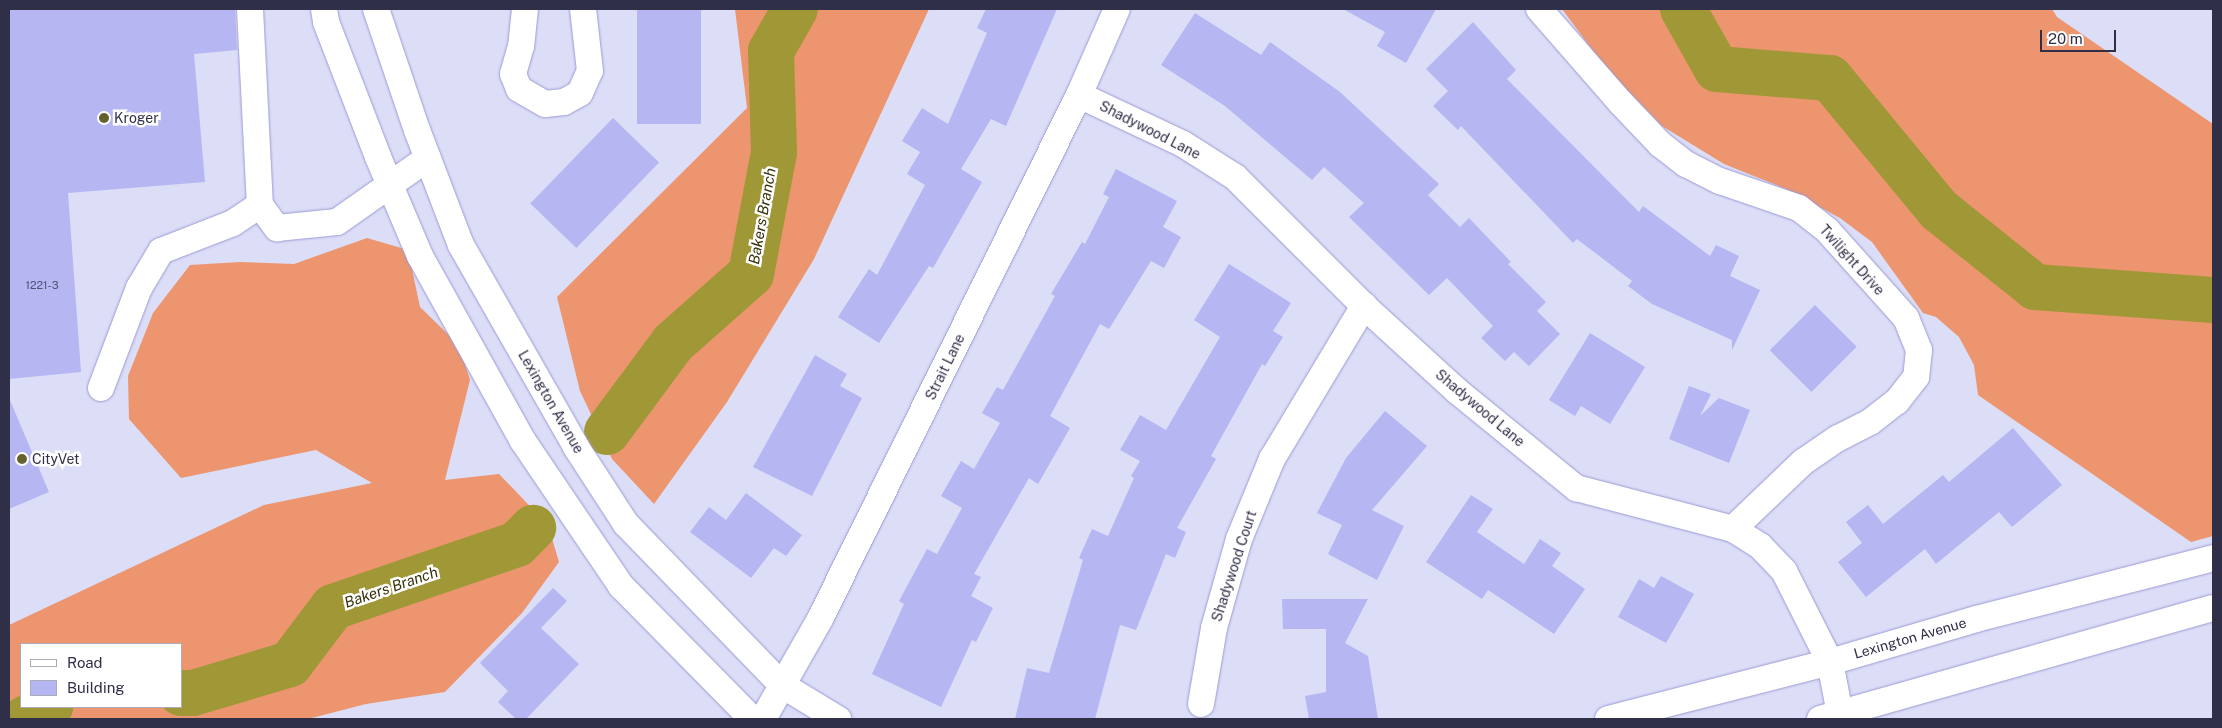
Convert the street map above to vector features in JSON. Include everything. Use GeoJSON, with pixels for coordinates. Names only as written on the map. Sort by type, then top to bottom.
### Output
{"type":"FeatureCollection","features":[{"type":"Feature","properties":{"kind":"street"},"geometry":{"type":"LineString","coordinates":[[250,9],[260,205],[277,228],[337,222],[389,183],[428,158]]}},
{"type":"Feature","properties":{"kind":"street"},"geometry":{"type":"LineString","coordinates":[[324,9],[326,22],[389,183],[420,256],[523,441],[621,586],[752,719]]}},
{"type":"Feature","properties":{"kind":"street","name":"Lexington Avenue"},"geometry":{"type":"LineString","coordinates":[[376,9],[428,158],[461,245],[576,447],[626,524],[782,685],[838,719]]}},
{"type":"Feature","properties":{"kind":"street"},"geometry":{"type":"LineString","coordinates":[[525,9],[521,46],[513,74],[518,90],[545,104],[564,102],[580,94],[590,71],[583,9]]}},
{"type":"Feature","properties":{"kind":"street","name":"Strait Lane"},"geometry":{"type":"LineString","coordinates":[[763,719],[820,619],[1079,95],[1117,9]]}},
{"type":"Feature","properties":{"kind":"street","name":"Twilight Drive"},"geometry":{"type":"LineString","coordinates":[[1539,9],[1621,103],[1660,144],[1686,164],[1720,181],[1799,208],[1827,230],[1906,318],[1919,350],[1916,378],[1897,401],[1870,422],[1838,438],[1803,462],[1733,529]]}},
{"type":"Feature","properties":{"kind":"street","name":"Shadywood Lane"},"geometry":{"type":"LineString","coordinates":[[1079,95],[1183,144],[1235,177],[1364,306],[1457,391],[1576,488],[1733,529],[1760,546],[1784,571],[1830,662],[1834,718]]}},
{"type":"Feature","properties":{"kind":"street"},"geometry":{"type":"LineString","coordinates":[[101,388],[139,288],[161,251],[233,223],[260,205]]}},
{"type":"Feature","properties":{"kind":"street","name":"Shadywood Court"},"geometry":{"type":"LineString","coordinates":[[1201,704],[1214,628],[1243,530],[1272,459],[1364,306]]}},
{"type":"Feature","properties":{"kind":"street","name":"Lexington Avenue"},"geometry":{"type":"LineString","coordinates":[[1608,719],[1830,662],[1976,619],[2213,558]]}},
{"type":"Feature","properties":{"kind":"street"},"geometry":{"type":"LineString","coordinates":[[1834,718],[2213,608]]}},
{"type":"Feature","properties":{"kind":"shaded area"},"geometry":{"type":"Polygon","coordinates":[[[735,9],[929,9],[814,259],[727,402],[654,504],[612,459],[580,391],[557,297],[747,108],[735,9]]]}},
{"type":"Feature","properties":{"kind":"shaded area"},"geometry":{"type":"Polygon","coordinates":[[[1562,9],[2052,9],[2057,17],[2213,124],[2213,536],[2191,542],[1978,395],[1974,365],[1959,337],[1936,317],[1923,313],[1872,242],[1840,218],[1786,189],[1724,164],[1662,126],[1605,67],[1562,9]]]}},
{"type":"Feature","properties":{"kind":"shaded area"},"geometry":{"type":"Polygon","coordinates":[[[367,238],[408,250],[420,307],[459,345],[470,380],[445,480],[499,474],[548,525],[559,562],[522,613],[445,692],[366,704],[308,719],[9,719],[9,625],[264,505],[372,483],[316,450],[181,478],[129,419],[128,376],[153,313],[190,265],[240,262],[294,264],[367,238]]]}},
{"type":"Feature","properties":{"kind":"building","name":"Kroger"},"geometry":{"type":"Polygon","coordinates":[[[9,9],[235,9],[237,50],[194,54],[205,182],[68,193],[81,372],[9,379],[9,9]]]}},
{"type":"Feature","properties":{"kind":"building"},"geometry":{"type":"Polygon","coordinates":[[[637,9],[701,9],[701,124],[637,124],[637,9]]]}},
{"type":"Feature","properties":{"kind":"building"},"geometry":{"type":"Polygon","coordinates":[[[986,9],[1057,9],[1006,126],[991,119],[961,169],[982,182],[933,268],[929,266],[879,343],[838,317],[869,269],[877,275],[925,185],[907,174],[920,152],[902,141],[922,108],[948,124],[987,33],[977,28],[986,9]]]}},
{"type":"Feature","properties":{"kind":"building"},"geometry":{"type":"Polygon","coordinates":[[[1343,9],[1436,9],[1406,63],[1377,46],[1385,32],[1343,9]]]}},
{"type":"Feature","properties":{"kind":"building"},"geometry":{"type":"Polygon","coordinates":[[[1195,13],[1261,55],[1270,42],[1340,92],[1439,184],[1428,195],[1460,227],[1469,218],[1511,262],[1508,264],[1546,302],[1537,311],[1560,334],[1529,366],[1514,352],[1505,361],[1481,338],[1493,326],[1447,278],[1429,295],[1349,217],[1364,203],[1324,167],[1312,180],[1225,106],[1161,65],[1195,13]]]}},
{"type":"Feature","properties":{"kind":"building"},"geometry":{"type":"Polygon","coordinates":[[[1473,22],[1516,70],[1507,79],[1639,212],[1643,206],[1710,256],[1716,245],[1739,256],[1730,276],[1760,290],[1732,350],[1732,340],[1652,304],[1628,286],[1632,281],[1577,239],[1573,243],[1461,126],[1458,130],[1433,106],[1448,91],[1426,69],[1473,22]]]}},
{"type":"Feature","properties":{"kind":"building"},"geometry":{"type":"Polygon","coordinates":[[[613,118],[659,162],[576,248],[530,204],[613,118]]]}},
{"type":"Feature","properties":{"kind":"building"},"geometry":{"type":"Polygon","coordinates":[[[1116,169],[1177,201],[1163,227],[1181,237],[1164,268],[1151,261],[1109,329],[1100,324],[1050,416],[1070,428],[1038,484],[1029,478],[974,574],[981,577],[971,596],[993,608],[976,642],[972,640],[941,707],[872,674],[904,604],[899,601],[927,549],[937,554],[962,508],[941,496],[961,461],[974,469],[1000,423],[982,413],[997,387],[1003,390],[1055,296],[1051,294],[1082,242],[1085,244],[1109,197],[1103,194],[1116,169]]]}},
{"type":"Feature","properties":{"kind":"building"},"geometry":{"type":"Polygon","coordinates":[[[1229,264],[1291,303],[1273,331],[1283,337],[1265,366],[1262,364],[1211,456],[1216,459],[1177,528],[1186,532],[1175,558],[1166,554],[1136,630],[1120,625],[1095,719],[1015,719],[1027,668],[1049,673],[1083,560],[1079,558],[1092,529],[1108,536],[1134,478],[1131,476],[1140,461],[1120,450],[1140,415],[1166,430],[1220,337],[1194,320],[1229,264]]]}},
{"type":"Feature","properties":{"kind":"building"},"geometry":{"type":"Polygon","coordinates":[[[1815,305],[1857,347],[1811,392],[1770,350],[1815,305]]]}},
{"type":"Feature","properties":{"kind":"building"},"geometry":{"type":"Polygon","coordinates":[[[1590,333],[1645,367],[1610,424],[1581,406],[1575,416],[1549,400],[1590,333]]]}},
{"type":"Feature","properties":{"kind":"building"},"geometry":{"type":"Polygon","coordinates":[[[815,355],[847,374],[840,386],[862,398],[812,496],[753,467],[815,355]]]}},
{"type":"Feature","properties":{"kind":"building"},"geometry":{"type":"Polygon","coordinates":[[[1689,386],[1711,394],[1700,416],[1719,398],[1750,410],[1729,463],[1669,439],[1689,386]]]}},
{"type":"Feature","properties":{"kind":"building","name":"CityVet"},"geometry":{"type":"Polygon","coordinates":[[[9,398],[49,492],[9,509],[9,398]]]}},
{"type":"Feature","properties":{"kind":"building"},"geometry":{"type":"Polygon","coordinates":[[[1385,411],[1427,446],[1372,510],[1404,526],[1377,580],[1328,554],[1342,525],[1317,513],[1346,458],[1385,411]]]}},
{"type":"Feature","properties":{"kind":"building"},"geometry":{"type":"Polygon","coordinates":[[[2013,428],[2062,485],[2012,527],[1999,512],[1936,564],[1925,549],[1866,597],[1838,562],[1862,543],[1846,522],[1868,505],[1883,524],[1943,475],[1949,482],[2013,428]]]}},
{"type":"Feature","properties":{"kind":"building"},"geometry":{"type":"Polygon","coordinates":[[[746,493],[802,535],[786,556],[774,548],[751,578],[690,532],[709,507],[726,520],[746,493]]]}},
{"type":"Feature","properties":{"kind":"building"},"geometry":{"type":"Polygon","coordinates":[[[1471,495],[1493,509],[1477,532],[1524,564],[1540,539],[1561,553],[1552,566],[1585,589],[1554,634],[1488,590],[1482,599],[1426,562],[1471,495]]]}},
{"type":"Feature","properties":{"kind":"building"},"geometry":{"type":"Polygon","coordinates":[[[1661,576],[1694,594],[1666,643],[1618,617],[1639,579],[1654,588],[1661,576]]]}},
{"type":"Feature","properties":{"kind":"building"},"geometry":{"type":"Polygon","coordinates":[[[553,588],[567,601],[541,628],[579,664],[526,719],[516,719],[498,702],[508,691],[480,663],[553,588]]]}},
{"type":"Feature","properties":{"kind":"building"},"geometry":{"type":"Polygon","coordinates":[[[1282,599],[1368,599],[1345,643],[1368,656],[1378,719],[1309,719],[1305,696],[1326,692],[1326,629],[1283,629],[1282,599]]]}},
{"type":"Feature","properties":{"kind":"waterway","name":"Bakers Branch"},"geometry":{"type":"LineString","coordinates":[[607,432],[673,343],[751,274],[774,152],[771,51],[795,9]]}},
{"type":"Feature","properties":{"kind":"waterway"},"geometry":{"type":"LineString","coordinates":[[1683,9],[1717,69],[1830,78],[1939,210],[2035,287],[2213,300]]}},
{"type":"Feature","properties":{"kind":"waterway","name":"Bakers Branch"},"geometry":{"type":"LineString","coordinates":[[182,693],[193,693],[290,664],[333,607],[517,544],[533,528]]}},
{"type":"Feature","properties":{"kind":"waterway","name":"Bakers Branch"},"geometry":{"type":"LineString","coordinates":[[25,719],[48,708]]}},
{"type":"Feature","properties":{"kind":"place","name":"Kroger"},"geometry":{"type":"Point","coordinates":[104,118]}},
{"type":"Feature","properties":{"kind":"place","name":"CityVet"},"geometry":{"type":"Point","coordinates":[22,459]}}]}
